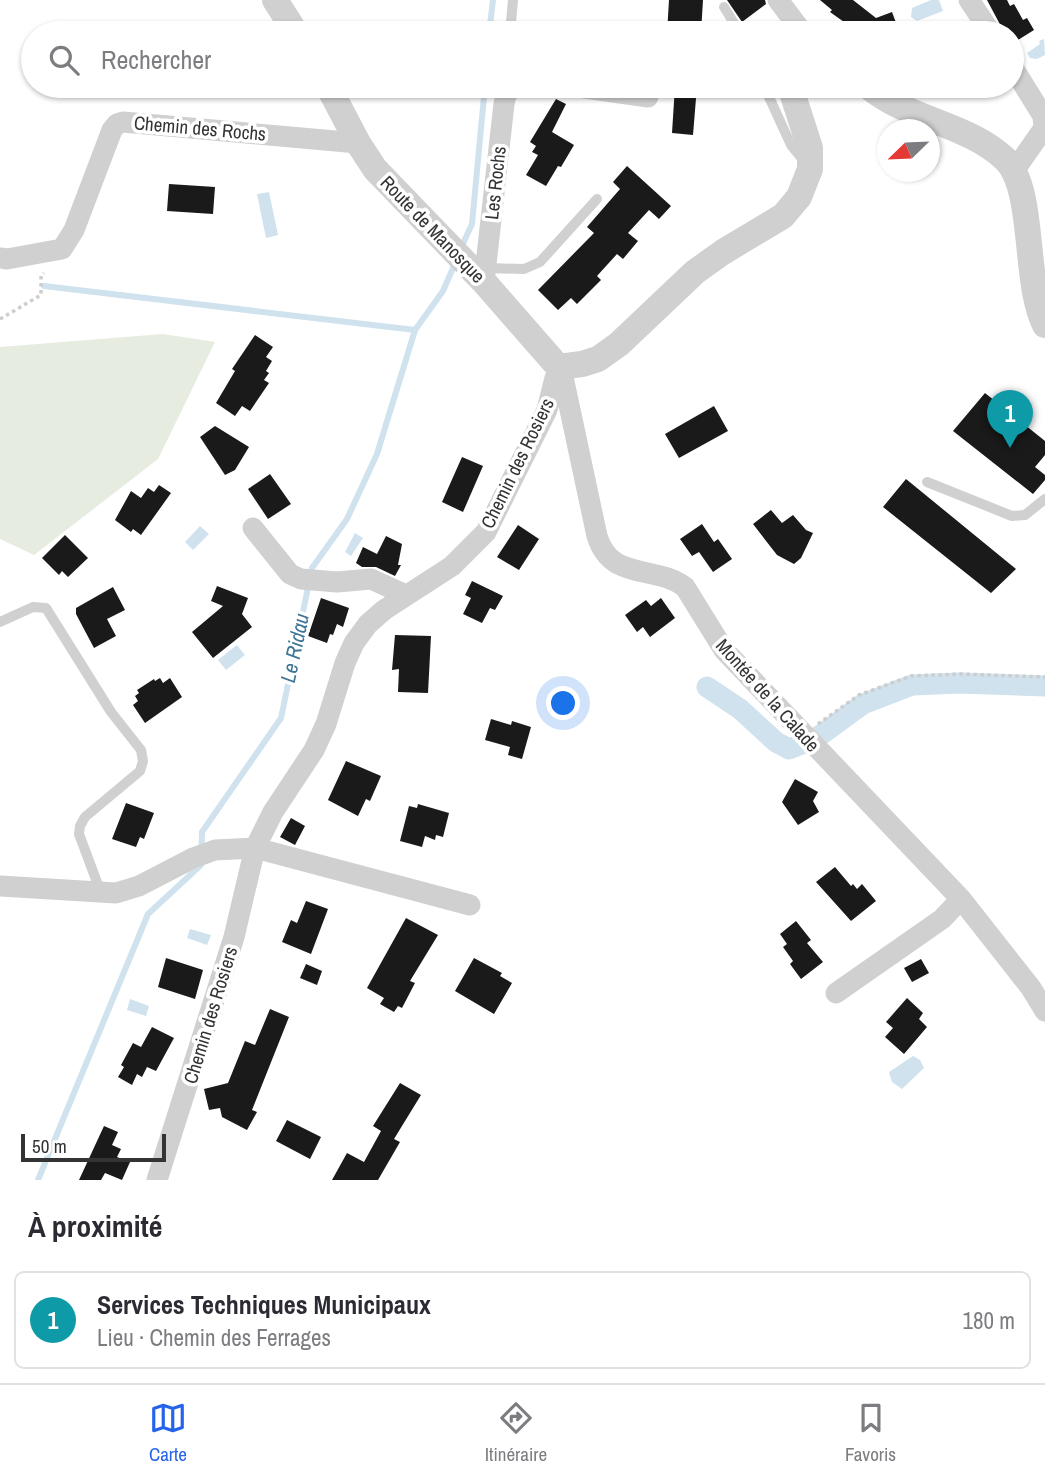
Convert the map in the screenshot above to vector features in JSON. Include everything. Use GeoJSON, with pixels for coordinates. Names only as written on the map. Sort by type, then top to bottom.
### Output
{"type":"FeatureCollection","features":[{"type":"Feature","properties":{"kind":"street"},"geometry":{"type":"LineString","coordinates":[[275,0],[288,21]]}},
{"type":"Feature","properties":{"kind":"street"},"geometry":{"type":"LineString","coordinates":[[778,0],[794,21]]}},
{"type":"Feature","properties":{"kind":"street"},"geometry":{"type":"LineString","coordinates":[[969,0],[983,21]]}},
{"type":"Feature","properties":{"kind":"street"},"geometry":{"type":"LineString","coordinates":[[1014,171],[1044,128],[1043,116],[1024,85]]}},
{"type":"Feature","properties":{"kind":"street","name":"Route de Manosque"},"geometry":{"type":"LineString","coordinates":[[334,98],[375,169],[472,266],[559,371]]}},
{"type":"Feature","properties":{"kind":"street","name":"Les Rochs"},"geometry":{"type":"LineString","coordinates":[[472,266],[507,98]]}},
{"type":"Feature","properties":{"kind":"street"},"geometry":{"type":"LineString","coordinates":[[559,371],[598,359],[619,344],[695,272],[783,216],[799,197],[810,169],[810,148],[794,98]]}},
{"type":"Feature","properties":{"kind":"street"},"geometry":{"type":"LineString","coordinates":[[886,98],[899,107],[973,138],[994,150],[1014,171],[1020,185],[1027,226],[1033,285],[1045,325]]}},
{"type":"Feature","properties":{"kind":"street","name":"Chemin des Rochs"},"geometry":{"type":"LineString","coordinates":[[0,258],[62,249],[74,230],[112,130],[123,122],[358,143]]}},
{"type":"Feature","properties":{"kind":"street","name":"Chemin des Rosiers"},"geometry":{"type":"LineString","coordinates":[[157,1180],[237,928],[255,848],[272,812],[314,750],[326,724],[354,643],[368,624],[384,610],[452,566],[485,532],[547,410],[559,371]]}},
{"type":"Feature","properties":{"kind":"street","name":"Montée de la Calade"},"geometry":{"type":"LineString","coordinates":[[559,371],[602,550],[614,564],[676,581],[685,587],[724,650],[961,899],[1031,988],[1045,1011]]}},
{"type":"Feature","properties":{"kind":"street"},"geometry":{"type":"LineString","coordinates":[[254,528],[290,574],[309,580],[371,579],[406,595]]}},
{"type":"Feature","properties":{"kind":"street"},"geometry":{"type":"LineString","coordinates":[[0,886],[116,893],[139,886],[193,858],[215,850],[255,848],[470,905]]}},
{"type":"Feature","properties":{"kind":"street"},"geometry":{"type":"LineString","coordinates":[[836,993],[942,919],[961,899]]}},
{"type":"Feature","properties":{"kind":"lane"},"geometry":{"type":"LineString","coordinates":[[511,21],[513,0]]}},
{"type":"Feature","properties":{"kind":"lane"},"geometry":{"type":"LineString","coordinates":[[724,7],[733,21]]}},
{"type":"Feature","properties":{"kind":"lane"},"geometry":{"type":"LineString","coordinates":[[769,98],[791,145],[810,169]]}},
{"type":"Feature","properties":{"kind":"lane"},"geometry":{"type":"LineString","coordinates":[[472,266],[524,269],[540,262],[597,199]]}},
{"type":"Feature","properties":{"kind":"lane"},"geometry":{"type":"LineString","coordinates":[[927,482],[1012,516],[1025,515],[1045,499]]}},
{"type":"Feature","properties":{"kind":"lane"},"geometry":{"type":"LineString","coordinates":[[0,622],[33,607],[46,608],[111,712],[141,750],[143,761],[140,771],[85,817],[80,826],[79,834],[101,893]]}},
{"type":"Feature","properties":{"kind":"path"},"geometry":{"type":"LineString","coordinates":[[0,319],[41,295],[41,276]]}},
{"type":"Feature","properties":{"kind":"path"},"geometry":{"type":"LineString","coordinates":[[801,732],[859,695],[911,676],[961,674],[1045,677]]}},
{"type":"Feature","properties":{"kind":"shaded area"},"geometry":{"type":"Polygon","coordinates":[[[163,334],[215,342],[158,459],[34,555],[0,539],[0,347],[163,334]]]}},
{"type":"Feature","properties":{"kind":"water"},"geometry":{"type":"Polygon","coordinates":[[[931,0],[939,0],[943,11],[917,21],[911,17],[912,8],[931,0]]]}},
{"type":"Feature","properties":{"kind":"water"},"geometry":{"type":"Polygon","coordinates":[[[1044,39],[1045,55],[1037,59],[1030,58],[1027,53],[1044,39]]]}},
{"type":"Feature","properties":{"kind":"water"},"geometry":{"type":"Polygon","coordinates":[[[269,192],[278,235],[266,238],[257,194],[269,192]]]}},
{"type":"Feature","properties":{"kind":"water"},"geometry":{"type":"Polygon","coordinates":[[[200,526],[209,534],[193,550],[185,542],[200,526]]]}},
{"type":"Feature","properties":{"kind":"water"},"geometry":{"type":"Polygon","coordinates":[[[355,533],[363,538],[351,556],[345,552],[355,533]]]}},
{"type":"Feature","properties":{"kind":"water"},"geometry":{"type":"Polygon","coordinates":[[[237,645],[245,655],[226,670],[218,660],[237,645]]]}},
{"type":"Feature","properties":{"kind":"water"},"geometry":{"type":"Polygon","coordinates":[[[190,929],[211,935],[207,945],[187,938],[190,929]]]}},
{"type":"Feature","properties":{"kind":"water"},"geometry":{"type":"Polygon","coordinates":[[[130,999],[149,1006],[146,1016],[127,1010],[130,999]]]}},
{"type":"Feature","properties":{"kind":"water"},"geometry":{"type":"Polygon","coordinates":[[[913,1056],[920,1060],[924,1068],[902,1089],[892,1082],[889,1072],[913,1056]]]}},
{"type":"Feature","properties":{"kind":"building"},"geometry":{"type":"Polygon","coordinates":[[[669,0],[703,0],[702,21],[668,21],[669,0]]]}},
{"type":"Feature","properties":{"kind":"building"},"geometry":{"type":"Polygon","coordinates":[[[727,0],[765,0],[766,4],[741,21],[727,0]]]}},
{"type":"Feature","properties":{"kind":"building"},"geometry":{"type":"Polygon","coordinates":[[[820,0],[853,0],[876,18],[892,12],[895,21],[843,21],[830,12],[832,10],[820,0]]]}},
{"type":"Feature","properties":{"kind":"building"},"geometry":{"type":"Polygon","coordinates":[[[987,0],[1007,0],[1010,6],[1014,4],[1023,20],[1027,18],[1034,30],[1024,36],[1024,21],[998,21],[987,0]]]}},
{"type":"Feature","properties":{"kind":"building"},"geometry":{"type":"Polygon","coordinates":[[[674,98],[696,98],[693,135],[672,133],[674,98]]]}},
{"type":"Feature","properties":{"kind":"building"},"geometry":{"type":"Polygon","coordinates":[[[556,99],[566,104],[552,132],[574,145],[546,186],[526,175],[538,155],[532,152],[536,146],[530,142],[556,99]]]}},
{"type":"Feature","properties":{"kind":"building"},"geometry":{"type":"Polygon","coordinates":[[[627,166],[671,206],[659,219],[649,210],[628,233],[638,241],[623,259],[617,254],[597,276],[601,280],[577,304],[571,298],[558,310],[538,290],[594,233],[587,227],[620,189],[613,182],[627,166]]]}},
{"type":"Feature","properties":{"kind":"building"},"geometry":{"type":"Polygon","coordinates":[[[169,184],[215,187],[213,214],[167,211],[169,184]]]}},
{"type":"Feature","properties":{"kind":"building"},"geometry":{"type":"Polygon","coordinates":[[[255,335],[273,347],[266,357],[272,361],[264,380],[269,383],[250,411],[242,406],[235,416],[216,403],[235,371],[232,369],[255,335]]]}},
{"type":"Feature","properties":{"kind":"building"},"geometry":{"type":"Polygon","coordinates":[[[985,393],[1045,441],[1045,455],[1035,467],[1045,475],[1045,480],[1033,494],[953,431],[985,393]]]}},
{"type":"Feature","properties":{"kind":"building"},"geometry":{"type":"Polygon","coordinates":[[[714,406],[728,431],[679,458],[665,434],[714,406]]]}},
{"type":"Feature","properties":{"kind":"building"},"geometry":{"type":"Polygon","coordinates":[[[215,426],[249,447],[235,470],[225,475],[200,437],[215,426]]]}},
{"type":"Feature","properties":{"kind":"building"},"geometry":{"type":"Polygon","coordinates":[[[462,457],[483,466],[463,512],[442,502],[462,457]]]}},
{"type":"Feature","properties":{"kind":"building"},"geometry":{"type":"Polygon","coordinates":[[[270,474],[291,504],[268,519],[248,489],[270,474]]]}},
{"type":"Feature","properties":{"kind":"building"},"geometry":{"type":"Polygon","coordinates":[[[906,479],[1016,569],[991,593],[883,507],[906,479]]]}},
{"type":"Feature","properties":{"kind":"building"},"geometry":{"type":"Polygon","coordinates":[[[159,485],[171,493],[141,535],[133,529],[131,532],[115,520],[131,491],[141,498],[148,488],[154,492],[159,485]]]}},
{"type":"Feature","properties":{"kind":"building"},"geometry":{"type":"Polygon","coordinates":[[[771,510],[782,523],[793,515],[806,530],[813,533],[801,558],[794,564],[777,555],[753,524],[771,510]]]}},
{"type":"Feature","properties":{"kind":"building"},"geometry":{"type":"Polygon","coordinates":[[[702,524],[714,542],[718,539],[732,559],[713,572],[699,552],[692,556],[680,539],[702,524]]]}},
{"type":"Feature","properties":{"kind":"building"},"geometry":{"type":"Polygon","coordinates":[[[518,525],[539,539],[519,570],[497,557],[518,525]]]}},
{"type":"Feature","properties":{"kind":"building"},"geometry":{"type":"Polygon","coordinates":[[[65,535],[88,558],[68,577],[62,571],[59,575],[42,558],[65,535]]]}},
{"type":"Feature","properties":{"kind":"building"},"geometry":{"type":"Polygon","coordinates":[[[386,536],[402,544],[398,565],[401,565],[395,576],[376,567],[362,567],[356,563],[363,547],[377,554],[386,536]]]}},
{"type":"Feature","properties":{"kind":"building"},"geometry":{"type":"Polygon","coordinates":[[[472,581],[503,596],[495,610],[490,608],[482,623],[463,614],[471,598],[465,595],[472,581]]]}},
{"type":"Feature","properties":{"kind":"building"},"geometry":{"type":"Polygon","coordinates":[[[217,586],[248,598],[242,614],[252,627],[213,658],[192,632],[223,606],[211,601],[217,586]]]}},
{"type":"Feature","properties":{"kind":"building"},"geometry":{"type":"Polygon","coordinates":[[[113,587],[125,610],[107,619],[116,636],[94,648],[76,614],[76,608],[113,587]]]}},
{"type":"Feature","properties":{"kind":"building"},"geometry":{"type":"Polygon","coordinates":[[[321,598],[349,608],[343,627],[337,624],[327,643],[308,636],[321,598]]]}},
{"type":"Feature","properties":{"kind":"building"},"geometry":{"type":"Polygon","coordinates":[[[661,598],[675,618],[650,637],[643,627],[637,632],[625,615],[646,600],[651,606],[661,598]]]}},
{"type":"Feature","properties":{"kind":"building"},"geometry":{"type":"Polygon","coordinates":[[[395,635],[431,636],[428,693],[398,692],[399,669],[392,670],[395,635]]]}},
{"type":"Feature","properties":{"kind":"building"},"geometry":{"type":"Polygon","coordinates":[[[160,678],[163,683],[170,678],[182,697],[145,723],[133,705],[138,701],[135,696],[139,693],[137,690],[160,678]]]}},
{"type":"Feature","properties":{"kind":"building"},"geometry":{"type":"Polygon","coordinates":[[[491,719],[511,725],[512,721],[531,727],[522,759],[508,755],[510,747],[485,740],[491,719]]]}},
{"type":"Feature","properties":{"kind":"building"},"geometry":{"type":"Polygon","coordinates":[[[346,761],[381,776],[370,801],[366,799],[358,816],[328,800],[346,761]]]}},
{"type":"Feature","properties":{"kind":"building"},"geometry":{"type":"Polygon","coordinates":[[[795,779],[818,792],[813,801],[819,812],[798,825],[782,802],[795,779]]]}},
{"type":"Feature","properties":{"kind":"building"},"geometry":{"type":"Polygon","coordinates":[[[126,803],[154,813],[144,839],[140,837],[136,847],[112,839],[126,803]]]}},
{"type":"Feature","properties":{"kind":"building"},"geometry":{"type":"Polygon","coordinates":[[[418,804],[449,813],[443,837],[436,835],[435,840],[425,836],[422,847],[400,841],[409,806],[417,808],[418,804]]]}},
{"type":"Feature","properties":{"kind":"building"},"geometry":{"type":"Polygon","coordinates":[[[291,818],[305,826],[295,845],[280,837],[291,818]]]}},
{"type":"Feature","properties":{"kind":"building"},"geometry":{"type":"Polygon","coordinates":[[[835,867],[851,886],[853,884],[857,889],[862,884],[876,901],[851,921],[816,882],[835,867]]]}},
{"type":"Feature","properties":{"kind":"building"},"geometry":{"type":"Polygon","coordinates":[[[306,901],[328,909],[311,954],[282,942],[291,920],[297,923],[306,901]]]}},
{"type":"Feature","properties":{"kind":"building"},"geometry":{"type":"Polygon","coordinates":[[[406,918],[438,935],[410,981],[415,983],[402,1008],[398,1006],[394,1012],[380,1004],[384,998],[367,988],[406,918]]]}},
{"type":"Feature","properties":{"kind":"building"},"geometry":{"type":"Polygon","coordinates":[[[796,921],[811,940],[807,943],[823,962],[801,979],[790,964],[793,961],[783,947],[787,944],[780,934],[796,921]]]}},
{"type":"Feature","properties":{"kind":"building"},"geometry":{"type":"Polygon","coordinates":[[[166,958],[203,970],[195,999],[158,987],[166,958]]]}},
{"type":"Feature","properties":{"kind":"building"},"geometry":{"type":"Polygon","coordinates":[[[474,958],[502,973],[500,976],[512,983],[494,1014],[455,991],[474,958]]]}},
{"type":"Feature","properties":{"kind":"building"},"geometry":{"type":"Polygon","coordinates":[[[921,959],[929,973],[912,982],[904,968],[921,959]]]}},
{"type":"Feature","properties":{"kind":"building"},"geometry":{"type":"Polygon","coordinates":[[[306,964],[322,971],[317,985],[300,978],[306,964]]]}},
{"type":"Feature","properties":{"kind":"building"},"geometry":{"type":"Polygon","coordinates":[[[907,998],[923,1013],[919,1019],[927,1027],[904,1054],[885,1037],[893,1028],[886,1022],[907,998]]]}},
{"type":"Feature","properties":{"kind":"building"},"geometry":{"type":"Polygon","coordinates":[[[270,1009],[289,1017],[252,1110],[257,1112],[247,1130],[222,1117],[220,1108],[209,1110],[204,1089],[228,1083],[245,1041],[255,1045],[270,1009]]]}},
{"type":"Feature","properties":{"kind":"building"},"geometry":{"type":"Polygon","coordinates":[[[152,1027],[174,1038],[156,1071],[147,1067],[142,1077],[137,1074],[132,1085],[118,1077],[124,1067],[121,1065],[133,1043],[141,1047],[152,1027]]]}},
{"type":"Feature","properties":{"kind":"building"},"geometry":{"type":"Polygon","coordinates":[[[400,1083],[421,1095],[394,1139],[400,1142],[378,1180],[332,1180],[347,1153],[364,1162],[381,1131],[373,1126],[400,1083]]]}},
{"type":"Feature","properties":{"kind":"building"},"geometry":{"type":"Polygon","coordinates":[[[287,1120],[321,1137],[310,1159],[276,1141],[287,1120]]]}},
{"type":"Feature","properties":{"kind":"building"},"geometry":{"type":"Polygon","coordinates":[[[104,1126],[118,1132],[112,1145],[121,1149],[117,1157],[130,1162],[122,1180],[105,1173],[101,1180],[79,1180],[104,1126]]]}},
{"type":"Feature","properties":{"kind":"waterway","name":"Le Ridau"},"geometry":{"type":"LineString","coordinates":[[490,21],[493,0]]}},
{"type":"Feature","properties":{"kind":"waterway","name":"Le Ridau"},"geometry":{"type":"LineString","coordinates":[[461,248],[472,224],[484,98]]}},
{"type":"Feature","properties":{"kind":"waterway","name":"Le Ridau"},"geometry":{"type":"LineString","coordinates":[[38,1180],[148,914],[201,865],[202,832],[281,718],[312,568],[347,519],[377,454],[415,330],[443,291],[456,261]]}},
{"type":"Feature","properties":{"kind":"waterway"},"geometry":{"type":"LineString","coordinates":[[44,286],[415,330]]}},
{"type":"Feature","properties":{"kind":"waterway"},"geometry":{"type":"LineString","coordinates":[[707,687],[740,709],[776,742],[789,749],[815,739],[863,704],[912,685],[960,683],[1045,686]]}},
{"type":"Feature","properties":{"kind":"place","name":"Services Techniques Municipaux"},"geometry":{"type":"Point","coordinates":[1010,448]}}]}
